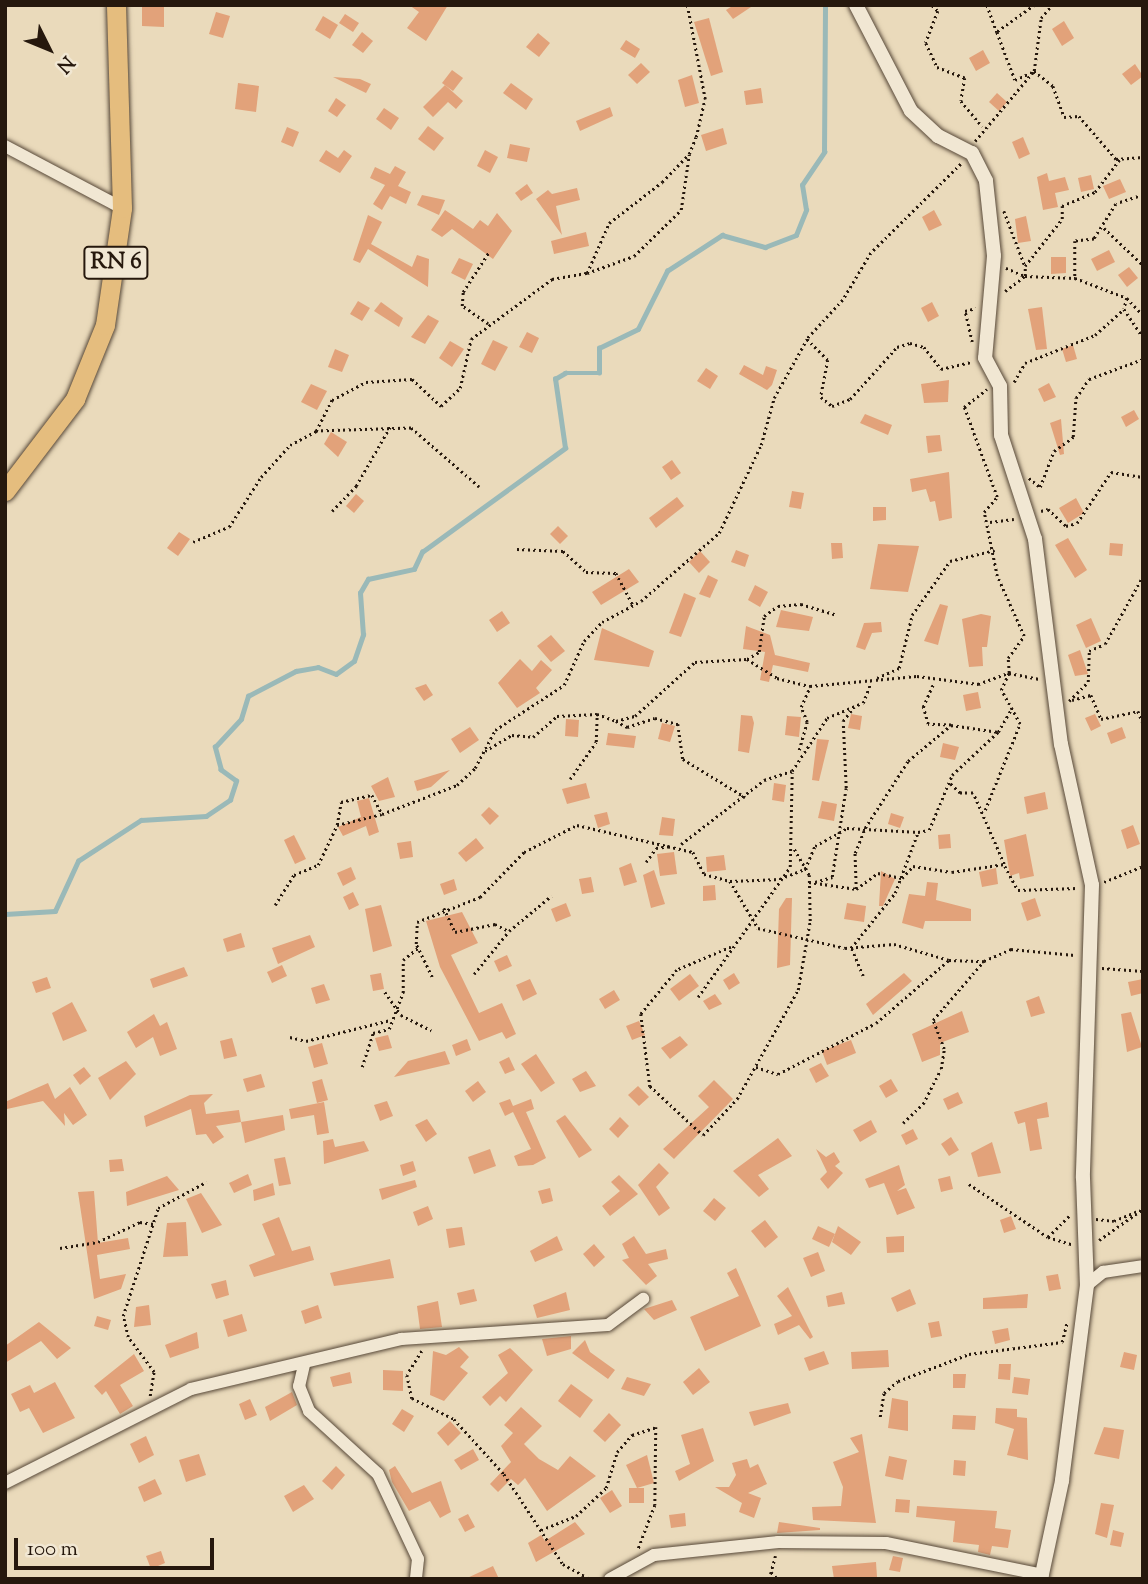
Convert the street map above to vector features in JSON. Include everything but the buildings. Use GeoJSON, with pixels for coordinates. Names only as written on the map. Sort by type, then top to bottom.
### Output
{"type":"FeatureCollection","features":[{"type":"Feature","properties":{"kind":"main road","name":"RN 6"},"geometry":{"type":"LineString","coordinates":[[5,491],[56,430],[93,361],[112,287],[122,208],[116,5]]}},
{"type":"Feature","properties":{"kind":"street"},"geometry":{"type":"LineString","coordinates":[[610,1579],[632,1562],[778,1542],[886,1543],[1042,1577],[1087,1285],[1088,1247],[1083,1178],[1092,885],[1056,704],[1049,616],[1020,484],[1001,435],[1000,386],[985,358],[994,256],[985,181],[972,153],[938,136],[911,111],[856,5]]}},
{"type":"Feature","properties":{"kind":"street"},"geometry":{"type":"LineString","coordinates":[[5,146],[122,208]]}},
{"type":"Feature","properties":{"kind":"street"},"geometry":{"type":"LineString","coordinates":[[1087,1285],[1102,1272],[1143,1266]]}},
{"type":"Feature","properties":{"kind":"street"},"geometry":{"type":"LineString","coordinates":[[5,1483],[191,1390],[304,1365],[374,1344],[431,1336],[608,1325],[643,1299]]}},
{"type":"Feature","properties":{"kind":"street"},"geometry":{"type":"LineString","coordinates":[[304,1365],[299,1387],[309,1411],[378,1474],[418,1559],[416,1579]]}},
{"type":"Feature","properties":{"kind":"path"},"geometry":{"type":"LineString","coordinates":[[316,430],[332,400],[366,382],[412,379],[441,406],[460,388],[471,339],[488,324],[552,279],[587,273],[634,256],[681,210],[689,154],[705,99],[687,5]]}},
{"type":"Feature","properties":{"kind":"path"},"geometry":{"type":"LineString","coordinates":[[932,5],[938,11],[926,43],[937,67],[965,78],[961,101],[982,126]]}},
{"type":"Feature","properties":{"kind":"path"},"geometry":{"type":"LineString","coordinates":[[987,5],[1015,80],[1034,71]]}},
{"type":"Feature","properties":{"kind":"path"},"geometry":{"type":"LineString","coordinates":[[997,32],[1035,5]]}},
{"type":"Feature","properties":{"kind":"path"},"geometry":{"type":"LineString","coordinates":[[337,825],[382,814],[457,785],[485,751],[495,730],[564,685],[584,641],[602,622],[633,605],[719,533],[761,445],[774,398],[807,339],[843,300],[862,263],[972,153],[982,126],[1001,116],[1034,71],[1041,18],[1052,5]]}},
{"type":"Feature","properties":{"kind":"path"},"geometry":{"type":"LineString","coordinates":[[1034,71],[1053,86],[1064,117],[1079,116],[1120,159]]}},
{"type":"Feature","properties":{"kind":"path"},"geometry":{"type":"LineString","coordinates":[[587,273],[609,223],[689,154]]}},
{"type":"Feature","properties":{"kind":"path"},"geometry":{"type":"LineString","coordinates":[[1025,276],[1025,266],[1062,219],[1062,206],[1095,192],[1120,159],[1143,157]]}},
{"type":"Feature","properties":{"kind":"path"},"geometry":{"type":"LineString","coordinates":[[1075,278],[1075,241],[1094,239],[1104,228],[1116,204],[1143,195]]}},
{"type":"Feature","properties":{"kind":"path"},"geometry":{"type":"LineString","coordinates":[[1104,228],[1143,265]]}},
{"type":"Feature","properties":{"kind":"path"},"geometry":{"type":"LineString","coordinates":[[488,324],[462,306],[463,292],[489,252]]}},
{"type":"Feature","properties":{"kind":"path"},"geometry":{"type":"LineString","coordinates":[[994,256],[1025,276],[1075,278],[1127,298],[1143,315]]}},
{"type":"Feature","properties":{"kind":"path"},"geometry":{"type":"LineString","coordinates":[[807,339],[828,359],[821,397],[832,407],[850,399],[897,348],[910,343],[924,347],[941,369],[971,362],[965,311],[990,304],[1025,276]]}},
{"type":"Feature","properties":{"kind":"path"},"geometry":{"type":"LineString","coordinates":[[985,810],[988,790],[1017,736],[1012,708],[1001,690],[1009,673],[1007,658],[1024,636],[997,576],[990,522],[984,512],[997,498],[964,407],[978,392],[1014,382],[1025,363],[1095,335],[1124,309],[1127,298]]}},
{"type":"Feature","properties":{"kind":"path"},"geometry":{"type":"LineString","coordinates":[[1124,309],[1143,337]]}},
{"type":"Feature","properties":{"kind":"path"},"geometry":{"type":"LineString","coordinates":[[1020,484],[1032,476],[1040,487],[1054,451],[1073,437],[1076,398],[1089,379],[1143,359]]}},
{"type":"Feature","properties":{"kind":"path"},"geometry":{"type":"LineString","coordinates":[[332,511],[356,486],[391,425]]}},
{"type":"Feature","properties":{"kind":"path"},"geometry":{"type":"LineString","coordinates":[[193,542],[229,527],[261,477],[290,445],[316,430],[391,425],[411,428],[480,487]]}},
{"type":"Feature","properties":{"kind":"path"},"geometry":{"type":"LineString","coordinates":[[990,522],[1027,516],[1048,509],[1066,526],[1077,523],[1111,472],[1143,475]]}},
{"type":"Feature","properties":{"kind":"path"},"geometry":{"type":"LineString","coordinates":[[517,549],[563,551],[586,572],[616,573],[633,605]]}},
{"type":"Feature","properties":{"kind":"path"},"geometry":{"type":"LineString","coordinates":[[646,862],[656,848],[679,845],[765,780],[792,771],[827,718],[863,704],[872,681],[899,668],[912,615],[950,561],[995,550]]}},
{"type":"Feature","properties":{"kind":"path"},"geometry":{"type":"LineString","coordinates":[[1072,700],[1088,682],[1089,651],[1105,644],[1143,576]]}},
{"type":"Feature","properties":{"kind":"path"},"geometry":{"type":"LineString","coordinates":[[615,721],[655,703],[695,662],[747,659],[759,652],[764,616],[778,606],[801,604],[836,615]]}},
{"type":"Feature","properties":{"kind":"path"},"geometry":{"type":"LineString","coordinates":[[747,659],[777,678],[810,686],[917,676],[949,685],[1009,673],[1054,685]]}},
{"type":"Feature","properties":{"kind":"path"},"geometry":{"type":"LineString","coordinates":[[917,676],[936,682],[923,707],[928,724],[999,732]]}},
{"type":"Feature","properties":{"kind":"path"},"geometry":{"type":"LineString","coordinates":[[732,947],[677,970],[649,1000],[641,1014],[643,1058],[651,1065],[650,1086],[703,1135],[715,1128],[756,1067],[798,990],[811,939],[810,882],[788,830],[792,771],[810,686]]}},
{"type":"Feature","properties":{"kind":"path"},"geometry":{"type":"LineString","coordinates":[[1056,704],[1091,695],[1101,719],[1138,711],[1143,723]]}},
{"type":"Feature","properties":{"kind":"path"},"geometry":{"type":"LineString","coordinates":[[810,882],[832,877],[841,832],[843,721],[856,705]]}},
{"type":"Feature","properties":{"kind":"path"},"geometry":{"type":"LineString","coordinates":[[929,830],[948,782],[999,732],[1012,708]]}},
{"type":"Feature","properties":{"kind":"path"},"geometry":{"type":"LineString","coordinates":[[485,751],[512,735],[533,737],[557,716],[597,714],[627,727],[655,718],[678,724],[683,759],[745,797]]}},
{"type":"Feature","properties":{"kind":"path"},"geometry":{"type":"LineString","coordinates":[[570,779],[596,742],[597,714]]}},
{"type":"Feature","properties":{"kind":"path"},"geometry":{"type":"LineString","coordinates":[[856,889],[855,853],[865,828],[908,761],[951,725]]}},
{"type":"Feature","properties":{"kind":"path"},"geometry":{"type":"LineString","coordinates":[[948,782],[960,793],[973,793],[985,810],[1004,864],[1018,890],[1092,885],[1143,866]]}},
{"type":"Feature","properties":{"kind":"path"},"geometry":{"type":"LineString","coordinates":[[275,905],[294,875],[318,865],[337,825],[341,802],[372,796],[382,814]]}},
{"type":"Feature","properties":{"kind":"path"},"geometry":{"type":"LineString","coordinates":[[432,977],[418,948],[418,922],[444,908],[480,897],[524,852],[577,825],[679,845],[693,852],[704,874],[730,881],[780,879],[805,869],[815,846],[841,832],[865,828],[929,830]]}},
{"type":"Feature","properties":{"kind":"path"},"geometry":{"type":"LineString","coordinates":[[902,878],[918,832],[929,830]]}},
{"type":"Feature","properties":{"kind":"path"},"geometry":{"type":"LineString","coordinates":[[698,997],[732,947],[755,921],[794,849]]}},
{"type":"Feature","properties":{"kind":"path"},"geometry":{"type":"LineString","coordinates":[[851,948],[912,866],[951,872],[1004,864]]}},
{"type":"Feature","properties":{"kind":"path"},"geometry":{"type":"LineString","coordinates":[[810,882],[856,889],[878,873],[902,878]]}},
{"type":"Feature","properties":{"kind":"path"},"geometry":{"type":"LineString","coordinates":[[730,881],[758,928],[851,948],[894,944],[949,960],[984,961]]}},
{"type":"Feature","properties":{"kind":"path"},"geometry":{"type":"LineString","coordinates":[[474,974],[509,931],[551,896]]}},
{"type":"Feature","properties":{"kind":"path"},"geometry":{"type":"LineString","coordinates":[[444,908],[455,932],[495,923],[509,931]]}},
{"type":"Feature","properties":{"kind":"path"},"geometry":{"type":"LineString","coordinates":[[362,1067],[373,1033],[388,1029],[397,1002],[403,960],[418,948]]}},
{"type":"Feature","properties":{"kind":"path"},"geometry":{"type":"LineString","coordinates":[[851,948],[863,976]]}},
{"type":"Feature","properties":{"kind":"path"},"geometry":{"type":"LineString","coordinates":[[903,1123],[923,1104],[941,1069],[944,1049],[933,1020],[984,961],[1011,949],[1088,956],[1108,972],[1143,971]]}},
{"type":"Feature","properties":{"kind":"path"},"geometry":{"type":"LineString","coordinates":[[756,1067],[778,1074],[876,1023],[949,960]]}},
{"type":"Feature","properties":{"kind":"path"},"geometry":{"type":"LineString","coordinates":[[385,992],[397,1002],[401,1015],[431,1030]]}},
{"type":"Feature","properties":{"kind":"path"},"geometry":{"type":"LineString","coordinates":[[290,1037],[306,1041],[390,1020]]}},
{"type":"Feature","properties":{"kind":"path"},"geometry":{"type":"LineString","coordinates":[[147,1413],[155,1372],[128,1337],[123,1316],[158,1208],[172,1196],[206,1182]]}},
{"type":"Feature","properties":{"kind":"path"},"geometry":{"type":"LineString","coordinates":[[969,1184],[1048,1237],[1088,1247],[1143,1209]]}},
{"type":"Feature","properties":{"kind":"path"},"geometry":{"type":"LineString","coordinates":[[60,1248],[98,1242],[140,1222],[154,1224]]}},
{"type":"Feature","properties":{"kind":"path"},"geometry":{"type":"LineString","coordinates":[[880,1417],[884,1393],[924,1368],[1010,1345],[1062,1342],[1071,1310]]}},
{"type":"Feature","properties":{"kind":"path"},"geometry":{"type":"LineString","coordinates":[[431,1336],[407,1375],[412,1398],[454,1419],[504,1474],[562,1564],[590,1579]]}},
{"type":"Feature","properties":{"kind":"path"},"geometry":{"type":"LineString","coordinates":[[541,1530],[576,1516],[606,1488],[617,1452],[632,1435],[656,1427],[655,1505],[632,1562]]}},
{"type":"Feature","properties":{"kind":"path"},"geometry":{"type":"LineString","coordinates":[[769,1579],[778,1542]]}},
{"type":"Feature","properties":{"kind":"path"},"geometry":{"type":"LineString","coordinates":[[771,1572],[778,1579]]}},
{"type":"Feature","properties":{"kind":"waterway"},"geometry":{"type":"LineString","coordinates":[[5,914],[55,911],[78,861],[141,820],[206,816],[230,800],[236,781],[221,770],[215,747],[241,719],[248,696],[296,671],[318,667],[336,674],[354,661],[363,635],[360,593],[368,579],[414,569],[422,552],[565,448],[555,379],[565,373],[599,373],[599,348],[638,329],[667,271],[722,235],[765,247],[796,235],[806,210],[802,185],[824,152],[825,5]]}}]}
